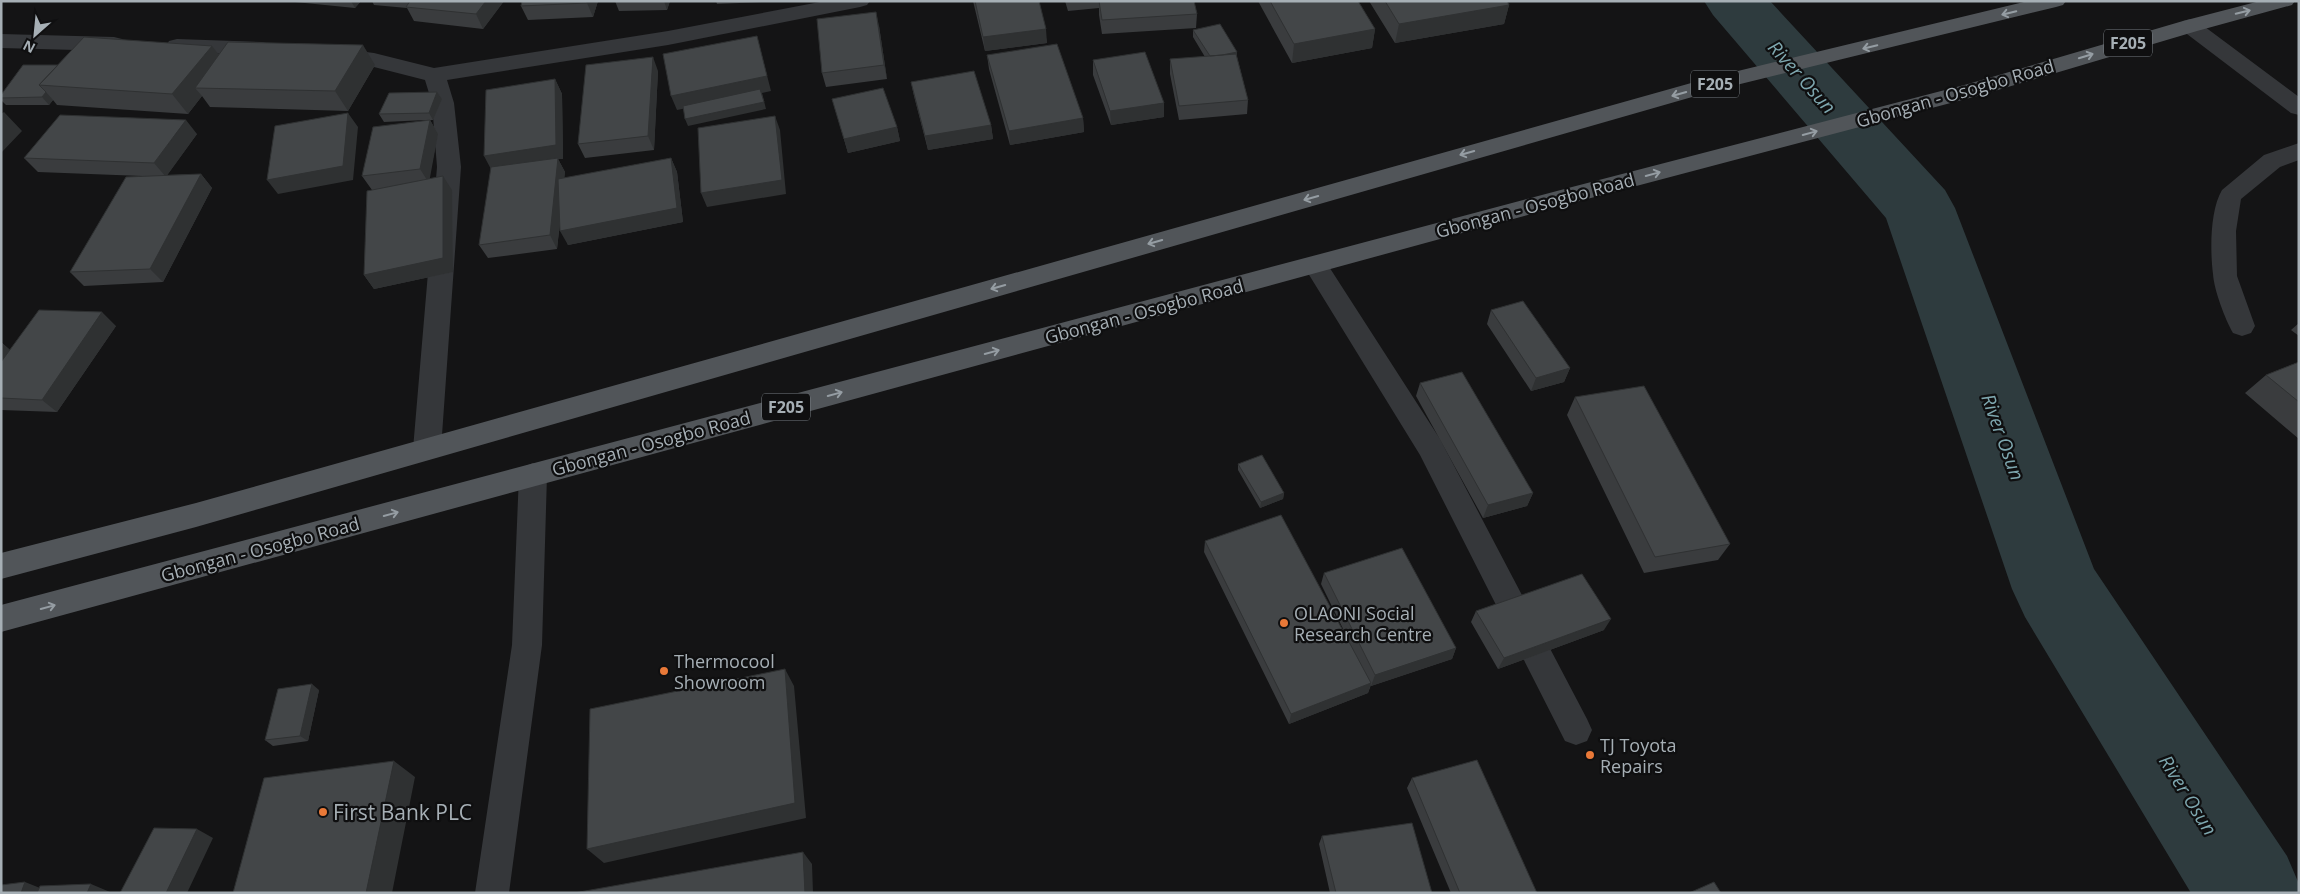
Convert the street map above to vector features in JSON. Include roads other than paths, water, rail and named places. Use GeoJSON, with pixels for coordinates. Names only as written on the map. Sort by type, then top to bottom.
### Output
{"type":"FeatureCollection","features":[{"type":"Feature","properties":{"kind":"main road","name":"F205"},"geometry":{"type":"LineString","coordinates":[[1,566],[196,515],[1717,84],[2056,1]]}},
{"type":"Feature","properties":{"kind":"main road","name":"Gbongan - Osogbo Road"},"geometry":{"type":"LineString","coordinates":[[1,619],[1572,195],[1973,90],[2190,26],[2286,1]]}},
{"type":"Feature","properties":{"kind":"street"},"geometry":{"type":"LineString","coordinates":[[309,52],[374,60],[434,75],[668,38],[860,1]]}},
{"type":"Feature","properties":{"kind":"street"},"geometry":{"type":"LineString","coordinates":[[2190,26],[2299,108]]}},
{"type":"Feature","properties":{"kind":"street"},"geometry":{"type":"LineString","coordinates":[[1,41],[280,49]]}},
{"type":"Feature","properties":{"kind":"street"},"geometry":{"type":"LineString","coordinates":[[427,450],[449,167],[443,103],[434,75]]}},
{"type":"Feature","properties":{"kind":"street"},"geometry":{"type":"LineString","coordinates":[[2242,326],[2225,276],[2224,231],[2230,196],[2272,161],[2299,151]]}},
{"type":"Feature","properties":{"kind":"street"},"geometry":{"type":"LineString","coordinates":[[1315,265],[1430,447],[1576,730]]}},
{"type":"Feature","properties":{"kind":"street"},"geometry":{"type":"LineString","coordinates":[[492,893],[527,646],[534,475]]}},
{"type":"Feature","properties":{"kind":"waterway","name":"River Osun"},"geometry":{"type":"LineString","coordinates":[[1735,1],[1919,208],[2057,589],[2250,893]]}},
{"type":"Feature","properties":{"kind":"place","name":"OLAONI Social Research Centre"},"geometry":{"type":"Point","coordinates":[1284,623]}},
{"type":"Feature","properties":{"kind":"place","name":"Thermocool Showroom"},"geometry":{"type":"Point","coordinates":[664,671]}},
{"type":"Feature","properties":{"kind":"place","name":"TJ Toyota Repairs"},"geometry":{"type":"Point","coordinates":[1590,755]}},
{"type":"Feature","properties":{"kind":"place","name":"First Bank PLC"},"geometry":{"type":"Point","coordinates":[323,812]}}]}
